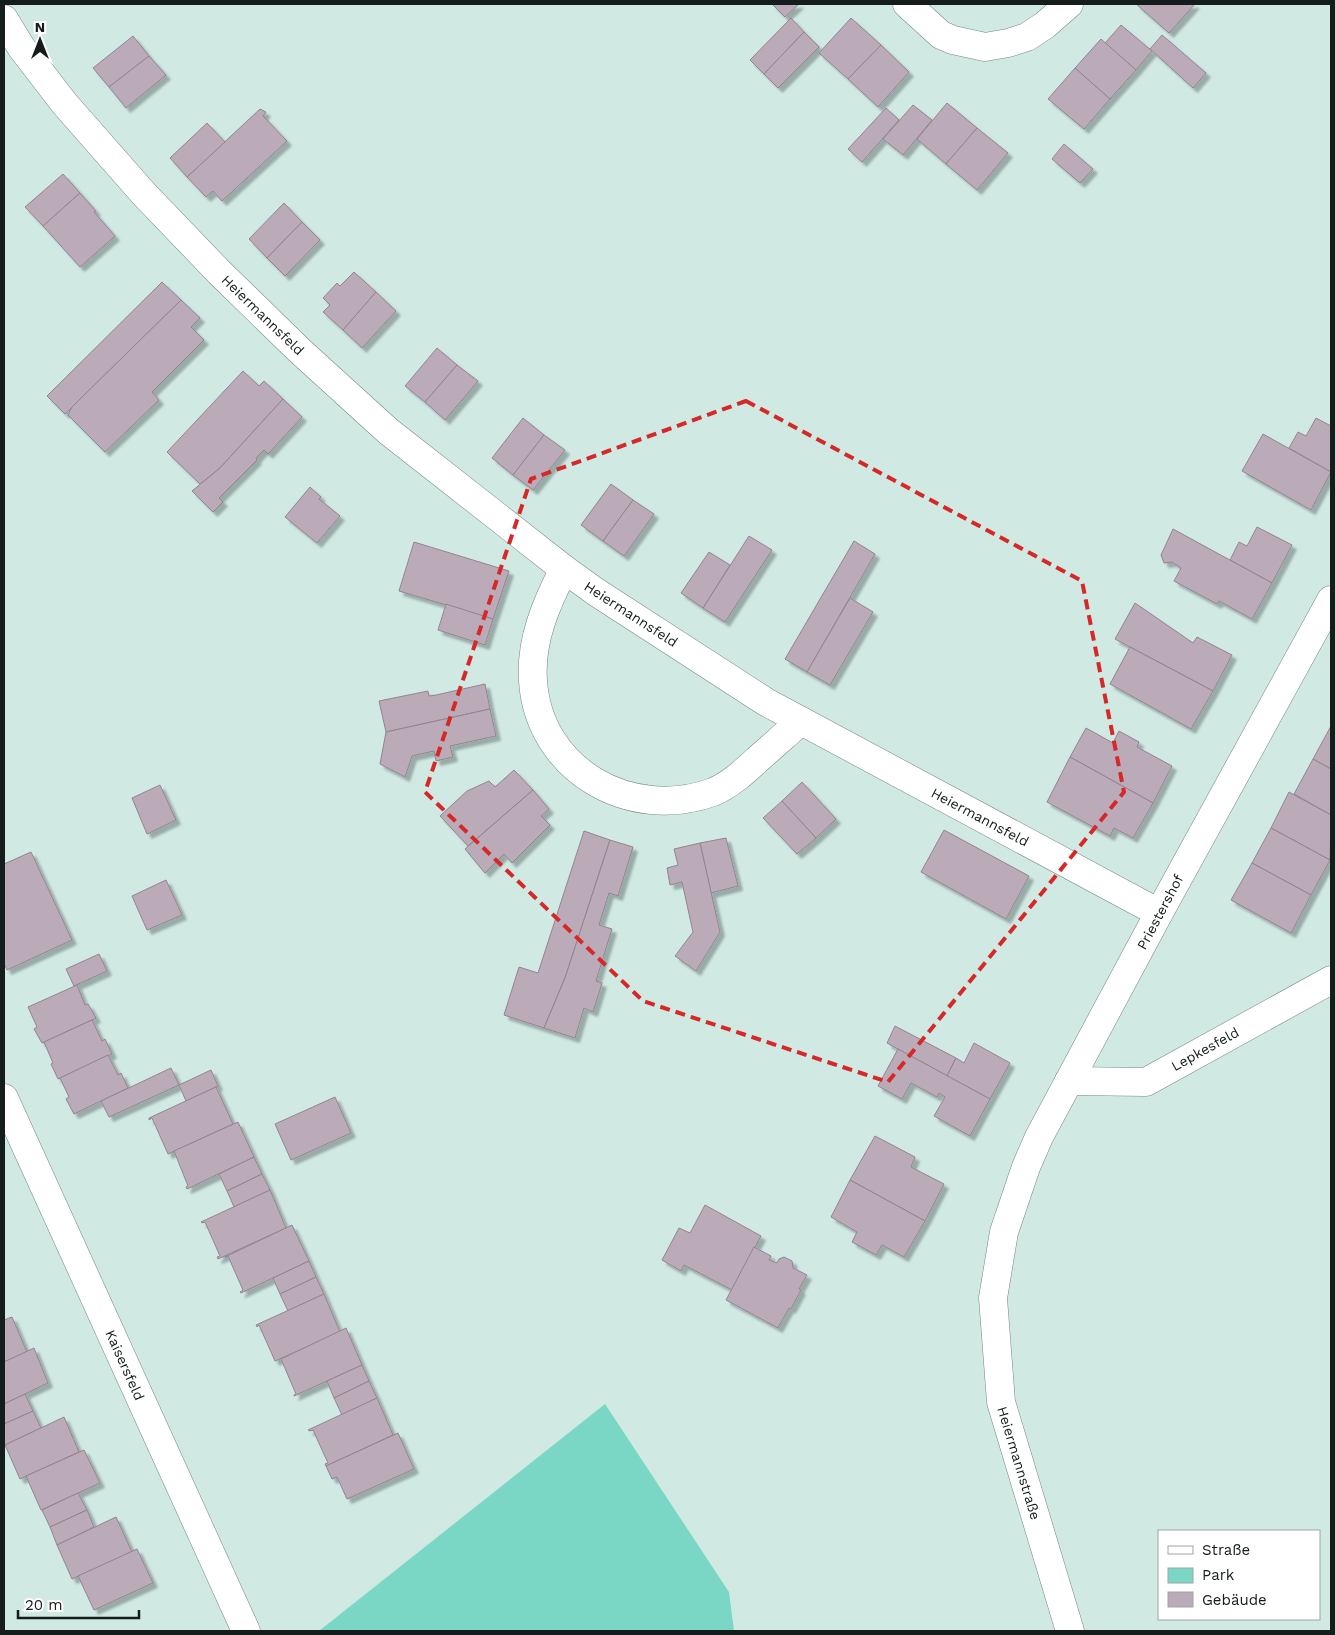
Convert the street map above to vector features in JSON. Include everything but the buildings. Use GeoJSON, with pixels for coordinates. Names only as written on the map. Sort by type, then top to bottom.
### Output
{"type":"FeatureCollection","features":[{"type":"Feature","properties":{"kind":"street"},"geometry":{"type":"LineString","coordinates":[[907,4],[941,35],[953,40],[985,47],[1027,37],[1045,25],[1069,4]]}},
{"type":"Feature","properties":{"kind":"street","name":"Heiermannsfeld"},"geometry":{"type":"LineString","coordinates":[[4,18],[20,47],[64,104],[144,194],[219,272],[299,350],[388,431],[564,569],[596,592],[766,702],[1159,913]]}},
{"type":"Feature","properties":{"kind":"street"},"geometry":{"type":"LineString","coordinates":[[564,569],[551,593],[538,629],[533,664],[534,691],[540,714],[555,745],[576,769],[592,780],[610,790],[646,800],[666,801],[694,798],[716,791],[734,780],[801,721]]}},
{"type":"Feature","properties":{"kind":"street","name":"Priestershof"},"geometry":{"type":"LineString","coordinates":[[1004,1232],[1026,1167],[1039,1136],[1331,600]]}},
{"type":"Feature","properties":{"kind":"street","name":"Lepkesfeld"},"geometry":{"type":"LineString","coordinates":[[1069,1081],[1146,1082],[1331,980]]}},
{"type":"Feature","properties":{"kind":"street","name":"Kaisersfeld"},"geometry":{"type":"LineString","coordinates":[[4,1098],[246,1631]]}},
{"type":"Feature","properties":{"kind":"street","name":"Heiermannstraße"},"geometry":{"type":"LineString","coordinates":[[1004,1232],[993,1298],[1001,1402],[1070,1631]]}},
{"type":"Feature","properties":{"kind":"highlighted area"},"geometry":{"type":"Polygon","coordinates":[[[746,401],[1082,581],[1124,792],[888,1082],[643,1001],[425,792],[531,479],[746,401]]]}},
{"type":"Feature","properties":{"kind":"green space"},"geometry":{"type":"Polygon","coordinates":[[[605,1404],[729,1592],[734,1631],[319,1631],[605,1404]]]}}]}
